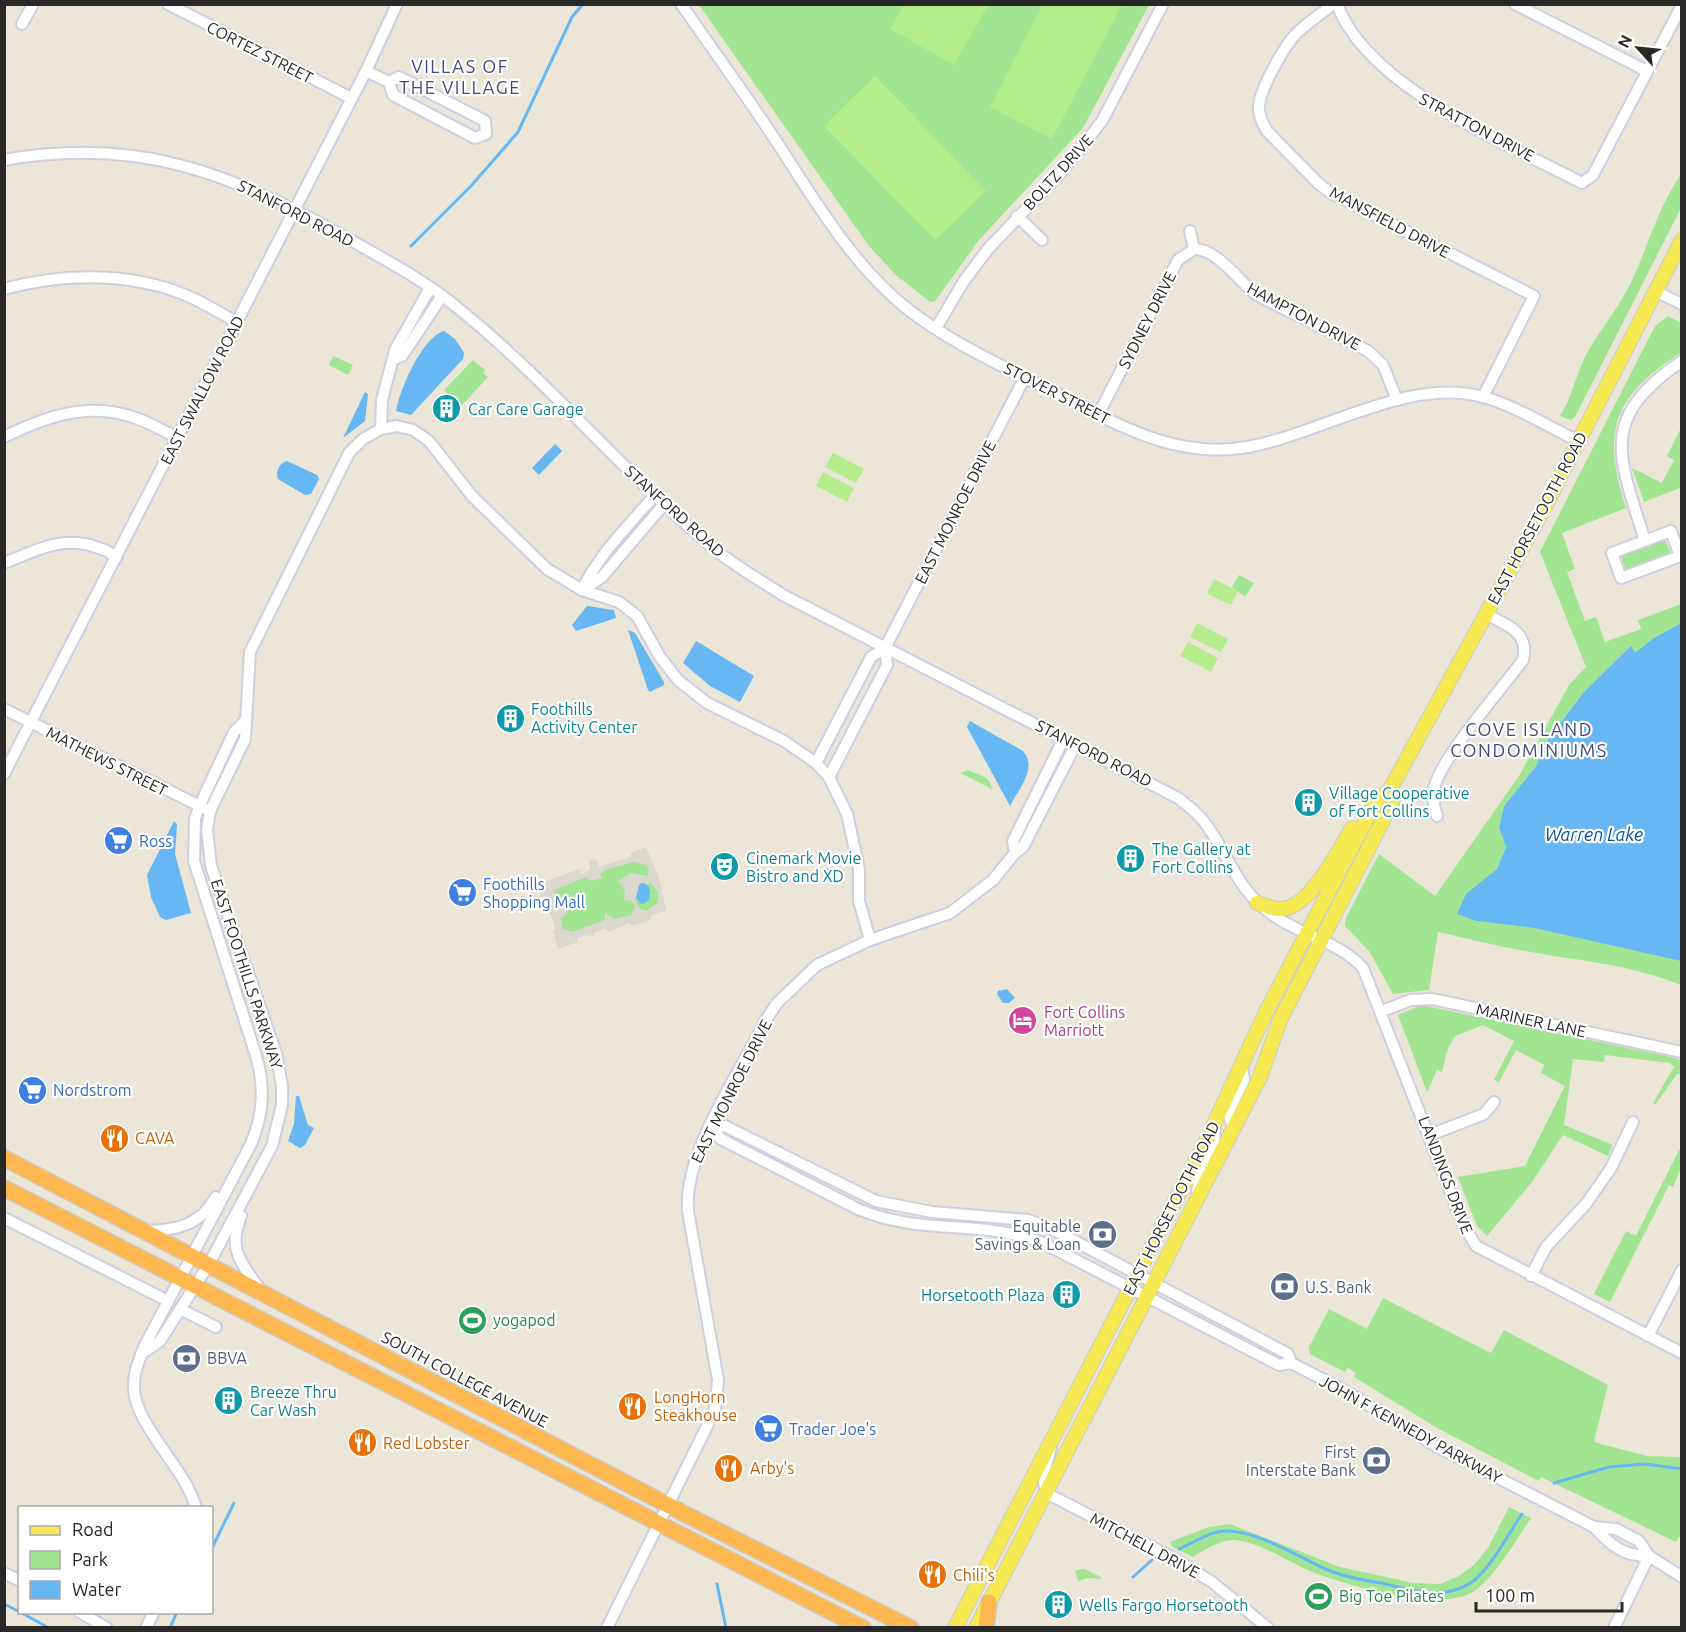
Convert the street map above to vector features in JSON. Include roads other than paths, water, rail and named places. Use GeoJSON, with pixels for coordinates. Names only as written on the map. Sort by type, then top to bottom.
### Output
{"type":"FeatureCollection","features":[{"type":"Feature","properties":{"kind":"highway","name":"SOUTH COLLEGE AVENUE"},"geometry":{"type":"LineString","coordinates":[[4,1158],[668,1505],[911,1628]]}},
{"type":"Feature","properties":{"kind":"highway"},"geometry":{"type":"LineString","coordinates":[[4,1188],[857,1626]]}},
{"type":"Feature","properties":{"kind":"highway"},"geometry":{"type":"LineString","coordinates":[[986,1628],[989,1602]]}},
{"type":"Feature","properties":{"kind":"main road","name":"EAST HORSETOOTH ROAD"},"geometry":{"type":"LineString","coordinates":[[956,1628],[1215,1122],[1265,1014],[1382,796],[1486,614],[1682,240]]}},
{"type":"Feature","properties":{"kind":"main road","name":"EAST HORSETOOTH ROAD"},"geometry":{"type":"LineString","coordinates":[[976,1628],[1260,1077],[1280,1020],[1392,803],[1382,796]]}},
{"type":"Feature","properties":{"kind":"main road"},"geometry":{"type":"LineString","coordinates":[[1257,903],[1279,909],[1297,903],[1331,865],[1367,801],[1382,796]]}},
{"type":"Feature","properties":{"kind":"street"},"geometry":{"type":"LineString","coordinates":[[22,24],[33,4]]}},
{"type":"Feature","properties":{"kind":"street","name":"CORTEZ STREET"},"geometry":{"type":"LineString","coordinates":[[168,4],[351,98]]}},
{"type":"Feature","properties":{"kind":"street","name":"EAST SWALLOW ROAD"},"geometry":{"type":"LineString","coordinates":[[4,774],[366,71],[397,4]]}},
{"type":"Feature","properties":{"kind":"street","name":"STOVER STREET"},"geometry":{"type":"LineString","coordinates":[[681,4],[856,257],[894,297],[936,328],[1124,429],[1167,445],[1229,449],[1294,435],[1397,400],[1444,392],[1483,397],[1578,441]]}},
{"type":"Feature","properties":{"kind":"street","name":"BOLTZ DRIVE"},"geometry":{"type":"LineString","coordinates":[[936,328],[964,281],[1017,216],[1063,170],[1102,121],[1163,4]]}},
{"type":"Feature","properties":{"kind":"street","name":"STRATTON DRIVE"},"geometry":{"type":"LineString","coordinates":[[1335,4],[1348,28],[1358,40],[1415,94],[1582,183],[1593,176],[1647,71]]}},
{"type":"Feature","properties":{"kind":"street","name":"MANSFIELD DRIVE"},"geometry":{"type":"LineString","coordinates":[[1335,4],[1297,33],[1284,49],[1261,95],[1259,105],[1262,123],[1289,154],[1331,193],[1534,296],[1483,397]]}},
{"type":"Feature","properties":{"kind":"street"},"geometry":{"type":"LineString","coordinates":[[1515,4],[1647,71],[1682,5]]}},
{"type":"Feature","properties":{"kind":"street"},"geometry":{"type":"LineString","coordinates":[[366,71],[389,82],[393,95],[475,138],[486,134],[485,121],[399,77],[389,82]]}},
{"type":"Feature","properties":{"kind":"street","name":"STANFORD ROAD"},"geometry":{"type":"LineString","coordinates":[[4,160],[66,152],[113,152],[153,157],[224,178],[295,209],[398,266],[442,296],[483,329],[722,555],[783,595],[1166,790],[1187,805],[1205,823],[1233,874],[1257,903],[1282,921],[1321,942]]}},
{"type":"Feature","properties":{"kind":"street"},"geometry":{"type":"LineString","coordinates":[[1017,216],[1042,240]]}},
{"type":"Feature","properties":{"kind":"street"},"geometry":{"type":"LineString","coordinates":[[1190,231],[1194,249]]}},
{"type":"Feature","properties":{"kind":"street","name":"HAMPTON DRIVE"},"geometry":{"type":"LineString","coordinates":[[1194,249],[1212,254],[1257,295],[1368,351],[1383,365],[1397,400]]}},
{"type":"Feature","properties":{"kind":"street","name":"SYDNEY DRIVE"},"geometry":{"type":"LineString","coordinates":[[1098,415],[1178,260],[1194,249]]}},
{"type":"Feature","properties":{"kind":"street"},"geometry":{"type":"LineString","coordinates":[[4,289],[70,278],[117,279],[184,294],[237,322]]}},
{"type":"Feature","properties":{"kind":"street"},"geometry":{"type":"LineString","coordinates":[[430,288],[394,350],[394,359],[382,400],[381,429],[397,426],[413,430],[429,441],[472,496],[504,530],[547,569],[582,590],[619,602],[637,616],[669,671],[700,699],[741,722],[784,741],[816,763],[829,777],[847,814],[855,843],[859,901],[870,940]]}},
{"type":"Feature","properties":{"kind":"street"},"geometry":{"type":"LineString","coordinates":[[1655,291],[1682,304]]}},
{"type":"Feature","properties":{"kind":"street"},"geometry":{"type":"LineString","coordinates":[[394,359],[402,356],[442,296]]}},
{"type":"Feature","properties":{"kind":"street"},"geometry":{"type":"LineString","coordinates":[[1645,541],[1624,472],[1622,435],[1626,420],[1639,395],[1650,384],[1682,361]]}},
{"type":"Feature","properties":{"kind":"street","name":"EAST MONROE DRIVE"},"geometry":{"type":"LineString","coordinates":[[816,763],[871,657],[885,648],[1025,377]]}},
{"type":"Feature","properties":{"kind":"street"},"geometry":{"type":"LineString","coordinates":[[4,437],[52,416],[97,411],[128,415],[178,438]]}},
{"type":"Feature","properties":{"kind":"street","name":"EAST FOOTHILLS PARKWAY"},"geometry":{"type":"LineString","coordinates":[[141,1354],[160,1341],[209,1264],[275,1137],[282,1105],[282,1086],[276,1053],[211,866],[207,830],[210,811],[245,739],[245,721],[249,708],[248,659],[253,643],[349,453],[363,439],[381,429]]}},
{"type":"Feature","properties":{"kind":"street"},"geometry":{"type":"LineString","coordinates":[[582,590],[589,574],[656,494]]}},
{"type":"Feature","properties":{"kind":"street"},"geometry":{"type":"LineString","coordinates":[[582,590],[603,577],[665,503]]}},
{"type":"Feature","properties":{"kind":"street"},"geometry":{"type":"LineString","coordinates":[[1671,531],[1680,556],[1621,578],[1612,553],[1645,541],[1671,531]]}},
{"type":"Feature","properties":{"kind":"street"},"geometry":{"type":"LineString","coordinates":[[4,563],[40,547],[69,542],[92,545],[116,558]]}},
{"type":"Feature","properties":{"kind":"street"},"geometry":{"type":"LineString","coordinates":[[1437,816],[1433,799],[1438,779],[1451,756],[1523,660],[1525,651],[1521,636],[1515,629],[1486,614]]}},
{"type":"Feature","properties":{"kind":"street","name":"EAST MONROE DRIVE"},"geometry":{"type":"LineString","coordinates":[[829,777],[887,665],[885,648]]}},
{"type":"Feature","properties":{"kind":"street","name":"MATHEWS STREET"},"geometry":{"type":"LineString","coordinates":[[4,709],[210,811]]}},
{"type":"Feature","properties":{"kind":"street","name":"EAST FOOTHILLS PARKWAY"},"geometry":{"type":"LineString","coordinates":[[195,1506],[191,1491],[140,1411],[133,1386],[141,1354],[257,1131],[262,1087],[257,1059],[194,861],[195,819],[199,807],[234,732],[245,721]]}},
{"type":"Feature","properties":{"kind":"street","name":"EAST MONROE DRIVE"},"geometry":{"type":"LineString","coordinates":[[1015,853],[1013,841],[1064,738]]}},
{"type":"Feature","properties":{"kind":"street","name":"EAST MONROE DRIVE"},"geometry":{"type":"LineString","coordinates":[[607,1628],[710,1422],[718,1396],[718,1380],[694,1251],[687,1196],[691,1172],[710,1127],[777,1003],[817,965],[870,940],[931,921],[963,905],[993,880],[1015,853],[1023,847],[1076,744]]}},
{"type":"Feature","properties":{"kind":"street","name":"LANDINGS DRIVE"},"geometry":{"type":"LineString","coordinates":[[1321,942],[1350,955],[1363,968],[1382,1011],[1469,1237],[1476,1246],[1682,1353]]}},
{"type":"Feature","properties":{"kind":"street","name":"MARINER LANE"},"geometry":{"type":"LineString","coordinates":[[1382,1011],[1411,1000],[1432,999],[1682,1052]]}},
{"type":"Feature","properties":{"kind":"street"},"geometry":{"type":"LineString","coordinates":[[1233,1128],[1228,1113],[1244,1080],[1242,1067]]}},
{"type":"Feature","properties":{"kind":"street"},"geometry":{"type":"LineString","coordinates":[[1430,1135],[1484,1114],[1494,1102]]}},
{"type":"Feature","properties":{"kind":"street"},"geometry":{"type":"LineString","coordinates":[[1197,1199],[1200,1175],[1214,1145],[1215,1122]]}},
{"type":"Feature","properties":{"kind":"street"},"geometry":{"type":"LineString","coordinates":[[1531,1276],[1546,1247],[1586,1203],[1611,1168],[1633,1122]]}},
{"type":"Feature","properties":{"kind":"street","name":"JOHN F KENNEDY PARKWAY"},"geometry":{"type":"LineString","coordinates":[[710,1127],[725,1126],[876,1201],[921,1211],[1028,1220],[1050,1228],[1288,1354],[1292,1363]]}},
{"type":"Feature","properties":{"kind":"street","name":"JOHN F KENNEDY PARKWAY"},"geometry":{"type":"LineString","coordinates":[[710,1127],[721,1139],[867,1213],[918,1226],[1004,1231],[1030,1237],[1279,1365],[1292,1363],[1365,1401],[1454,1456],[1594,1527],[1623,1532],[1640,1541],[1649,1556],[1682,1577]]}},
{"type":"Feature","properties":{"kind":"street"},"geometry":{"type":"LineString","coordinates":[[146,1231],[171,1231],[191,1224],[230,1182]]}},
{"type":"Feature","properties":{"kind":"street"},"geometry":{"type":"LineString","coordinates":[[243,1200],[235,1246],[239,1261],[261,1291]]}},
{"type":"Feature","properties":{"kind":"street"},"geometry":{"type":"LineString","coordinates":[[4,1218],[168,1301]]}},
{"type":"Feature","properties":{"kind":"street"},"geometry":{"type":"LineString","coordinates":[[1648,1336],[1682,1270]]}},
{"type":"Feature","properties":{"kind":"street"},"geometry":{"type":"LineString","coordinates":[[180,1309],[216,1327]]}},
{"type":"Feature","properties":{"kind":"street"},"geometry":{"type":"LineString","coordinates":[[1046,1493],[1043,1477],[1053,1439]]}},
{"type":"Feature","properties":{"kind":"street","name":"MITCHELL DRIVE"},"geometry":{"type":"LineString","coordinates":[[1046,1493],[1175,1559],[1212,1582],[1268,1628]]}},
{"type":"Feature","properties":{"kind":"street","name":"JOHN F KENNEDY PARKWAY"},"geometry":{"type":"LineString","coordinates":[[1594,1527],[1608,1543],[1633,1556],[1649,1556]]}},
{"type":"Feature","properties":{"kind":"street"},"geometry":{"type":"LineString","coordinates":[[1614,1628],[1649,1556]]}},
{"type":"Feature","properties":{"kind":"street"},"geometry":{"type":"LineString","coordinates":[[4,1573],[18,1580]]}},
{"type":"Feature","properties":{"kind":"street"},"geometry":{"type":"LineString","coordinates":[[84,1614],[108,1628]]}},
{"type":"Feature","properties":{"kind":"street"},"geometry":{"type":"LineString","coordinates":[[146,1628],[153,1614]]}},
{"type":"Feature","properties":{"kind":"water"},"geometry":{"type":"Polygon","coordinates":[[[444,331],[455,339],[464,353],[463,359],[411,415],[396,411],[407,378],[420,354],[436,335],[444,331]]]}},
{"type":"Feature","properties":{"kind":"water"},"geometry":{"type":"Polygon","coordinates":[[[365,392],[368,394],[365,421],[343,438],[365,392]]]}},
{"type":"Feature","properties":{"kind":"water"},"geometry":{"type":"Polygon","coordinates":[[[555,444],[562,451],[539,475],[532,468],[555,444]]]}},
{"type":"Feature","properties":{"kind":"water"},"geometry":{"type":"Polygon","coordinates":[[[287,461],[317,475],[319,479],[311,494],[305,495],[278,479],[278,468],[287,461]]]}},
{"type":"Feature","properties":{"kind":"water"},"geometry":{"type":"Polygon","coordinates":[[[587,606],[614,610],[616,618],[576,631],[572,625],[587,606]]]}},
{"type":"Feature","properties":{"kind":"water","name":"Warren Lake"},"geometry":{"type":"Polygon","coordinates":[[[1681,623],[1681,961],[1534,928],[1477,921],[1457,914],[1466,894],[1497,869],[1506,847],[1499,827],[1504,806],[1537,765],[1540,750],[1584,692],[1631,646],[1635,653],[1654,638],[1681,623]]]}},
{"type":"Feature","properties":{"kind":"water"},"geometry":{"type":"Polygon","coordinates":[[[628,630],[635,633],[664,682],[664,685],[650,692],[648,690],[628,630]]]}},
{"type":"Feature","properties":{"kind":"water"},"geometry":{"type":"Polygon","coordinates":[[[696,641],[754,676],[740,702],[710,686],[683,663],[696,641]]]}},
{"type":"Feature","properties":{"kind":"water"},"geometry":{"type":"Polygon","coordinates":[[[970,721],[1023,751],[1027,758],[1029,764],[1026,778],[1010,806],[967,727],[970,721]]]}},
{"type":"Feature","properties":{"kind":"water"},"geometry":{"type":"Polygon","coordinates":[[[174,821],[177,824],[175,854],[191,913],[166,920],[160,917],[151,897],[147,875],[174,821]]]}},
{"type":"Feature","properties":{"kind":"water"},"geometry":{"type":"Polygon","coordinates":[[[643,883],[648,886],[650,893],[648,901],[642,904],[636,898],[639,885],[643,883]]]}},
{"type":"Feature","properties":{"kind":"water"},"geometry":{"type":"Polygon","coordinates":[[[1007,989],[1015,998],[1009,1003],[1003,1003],[997,994],[998,991],[1007,989]]]}},
{"type":"Feature","properties":{"kind":"water"},"geometry":{"type":"Polygon","coordinates":[[[296,1096],[299,1096],[308,1125],[314,1128],[305,1145],[300,1148],[288,1141],[294,1124],[296,1096]]]}},
{"type":"Feature","properties":{"kind":"waterway"},"geometry":{"type":"LineString","coordinates":[[411,246],[471,186],[518,132],[572,17],[583,4]]}},
{"type":"Feature","properties":{"kind":"waterway"},"geometry":{"type":"LineString","coordinates":[[1554,1483],[1609,1467],[1645,1464],[1682,1469]]}},
{"type":"Feature","properties":{"kind":"waterway"},"geometry":{"type":"LineString","coordinates":[[213,1546],[234,1503]]}},
{"type":"Feature","properties":{"kind":"waterway"},"geometry":{"type":"LineString","coordinates":[[1179,1549],[1214,1533],[1238,1532],[1264,1540],[1340,1575],[1418,1591],[1442,1592],[1466,1586],[1477,1578],[1495,1556],[1522,1514]]}},
{"type":"Feature","properties":{"kind":"waterway"},"geometry":{"type":"LineString","coordinates":[[1133,1577],[1152,1560]]}},
{"type":"Feature","properties":{"kind":"waterway"},"geometry":{"type":"LineString","coordinates":[[717,1584],[726,1628]]}},
{"type":"Feature","properties":{"kind":"waterway"},"geometry":{"type":"LineString","coordinates":[[4,1604],[18,1611]]}},
{"type":"Feature","properties":{"kind":"waterway"},"geometry":{"type":"LineString","coordinates":[[24,1614],[49,1628]]}},
{"type":"Feature","properties":{"kind":"waterway"},"geometry":{"type":"LineString","coordinates":[[170,1628],[176,1614]]}},
{"type":"Feature","properties":{"kind":"place","name":"Car Care Garage"},"geometry":{"type":"Point","coordinates":[447,409]}},
{"type":"Feature","properties":{"kind":"place","name":"Foothills Activity Center"},"geometry":{"type":"Point","coordinates":[510,718]}},
{"type":"Feature","properties":{"kind":"place","name":"Village Cooperative of Fort Collins"},"geometry":{"type":"Point","coordinates":[1308,802]}},
{"type":"Feature","properties":{"kind":"place","name":"Ross"},"geometry":{"type":"Point","coordinates":[118,841]}},
{"type":"Feature","properties":{"kind":"place","name":"The Gallery at Fort Collins"},"geometry":{"type":"Point","coordinates":[1131,858]}},
{"type":"Feature","properties":{"kind":"place","name":"Cinemark Movie Bistro and XD"},"geometry":{"type":"Point","coordinates":[725,867]}},
{"type":"Feature","properties":{"kind":"place","name":"Foothills Shopping Mall"},"geometry":{"type":"Point","coordinates":[462,893]}},
{"type":"Feature","properties":{"kind":"place","name":"Fort Collins Marriott"},"geometry":{"type":"Point","coordinates":[1023,1021]}},
{"type":"Feature","properties":{"kind":"place","name":"Nordstrom"},"geometry":{"type":"Point","coordinates":[32,1090]}},
{"type":"Feature","properties":{"kind":"place","name":"CAVA"},"geometry":{"type":"Point","coordinates":[114,1138]}},
{"type":"Feature","properties":{"kind":"place","name":"Equitable Savings & Loan"},"geometry":{"type":"Point","coordinates":[1102,1235]}},
{"type":"Feature","properties":{"kind":"place","name":"U.S. Bank"},"geometry":{"type":"Point","coordinates":[1284,1287]}},
{"type":"Feature","properties":{"kind":"place","name":"Horsetooth Plaza"},"geometry":{"type":"Point","coordinates":[1066,1295]}},
{"type":"Feature","properties":{"kind":"place","name":"yogapod"},"geometry":{"type":"Point","coordinates":[472,1320]}},
{"type":"Feature","properties":{"kind":"place","name":"BBVA"},"geometry":{"type":"Point","coordinates":[186,1358]}},
{"type":"Feature","properties":{"kind":"place","name":"Breeze Thru Car Wash"},"geometry":{"type":"Point","coordinates":[229,1401]}},
{"type":"Feature","properties":{"kind":"place","name":"LongHorn Steakhouse"},"geometry":{"type":"Point","coordinates":[633,1406]}},
{"type":"Feature","properties":{"kind":"place","name":"Trader Joe's"},"geometry":{"type":"Point","coordinates":[768,1429]}},
{"type":"Feature","properties":{"kind":"place","name":"Red Lobster"},"geometry":{"type":"Point","coordinates":[362,1443]}},
{"type":"Feature","properties":{"kind":"place","name":"First Interstate Bank"},"geometry":{"type":"Point","coordinates":[1377,1461]}},
{"type":"Feature","properties":{"kind":"place","name":"Arby's"},"geometry":{"type":"Point","coordinates":[729,1468]}},
{"type":"Feature","properties":{"kind":"place","name":"Chili's"},"geometry":{"type":"Point","coordinates":[932,1575]}},
{"type":"Feature","properties":{"kind":"place","name":"Big Toe Pilates"},"geometry":{"type":"Point","coordinates":[1318,1596]}},
{"type":"Feature","properties":{"kind":"place","name":"Wells Fargo Horsetooth"},"geometry":{"type":"Point","coordinates":[1058,1605]}},
{"type":"Feature","properties":{"kind":"district","name":"VILLAS OF THE VILLAGE"},"geometry":{"type":"Point","coordinates":[460,77]}},
{"type":"Feature","properties":{"kind":"district","name":"COVE ISLAND CONDOMINIUMS"},"geometry":{"type":"Point","coordinates":[1529,740]}}]}
